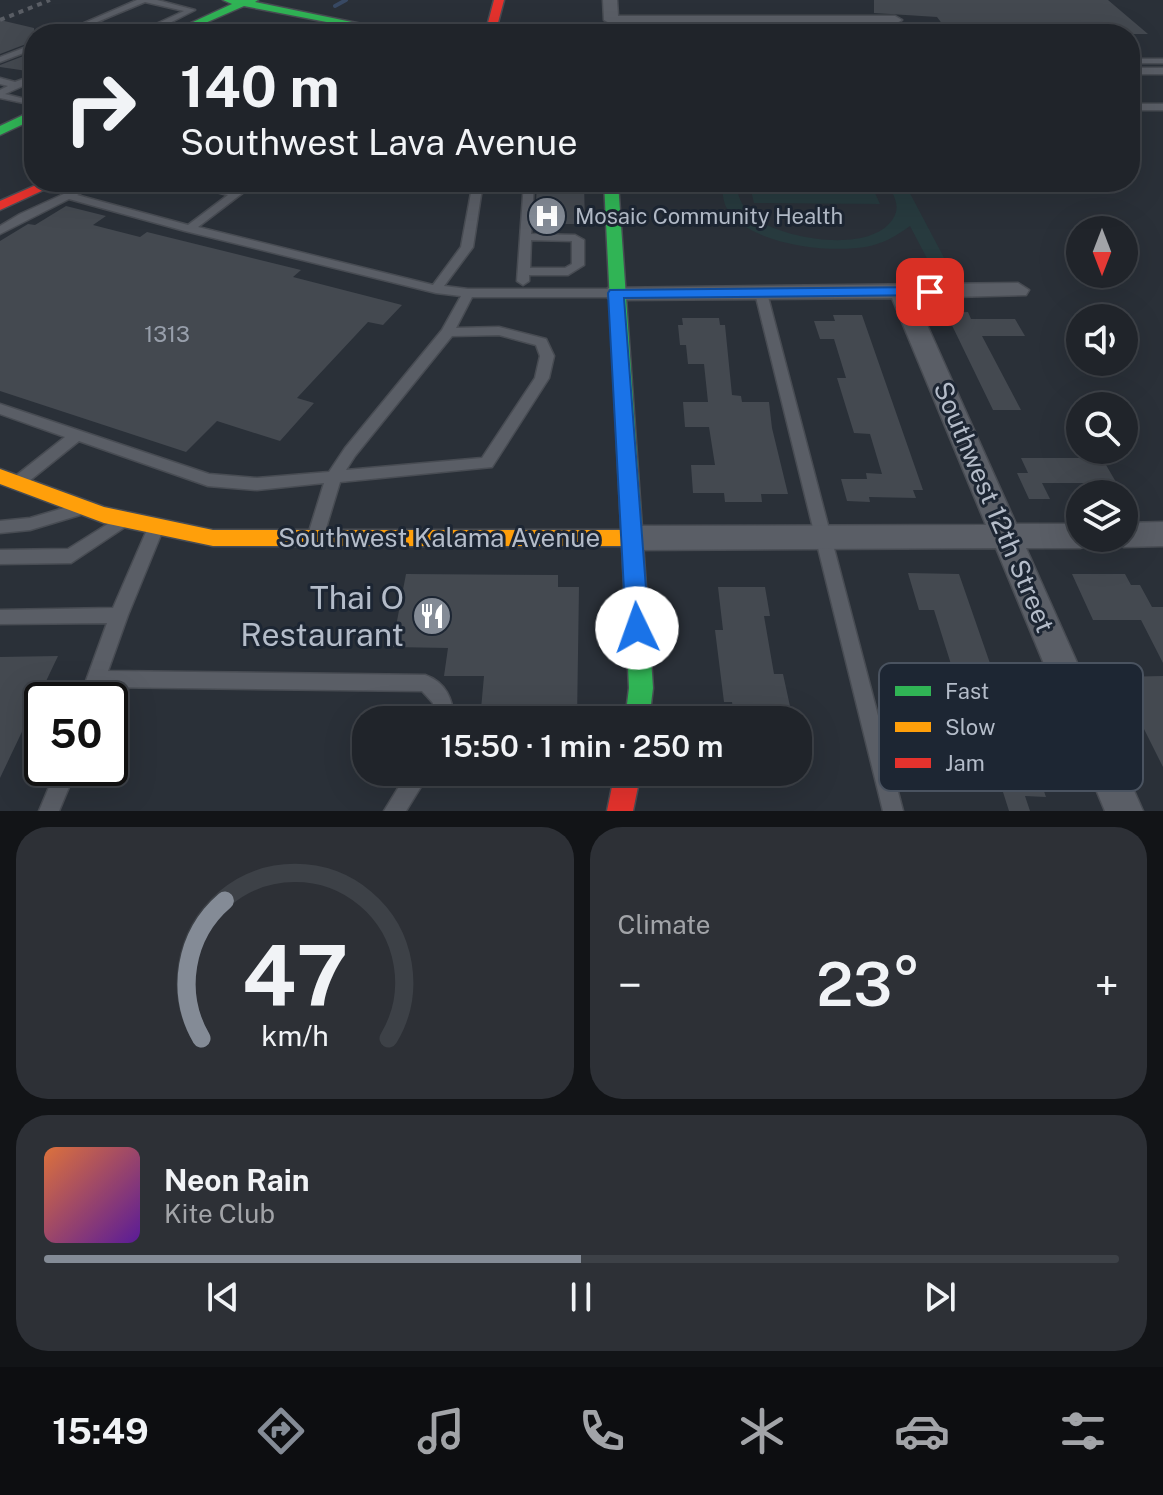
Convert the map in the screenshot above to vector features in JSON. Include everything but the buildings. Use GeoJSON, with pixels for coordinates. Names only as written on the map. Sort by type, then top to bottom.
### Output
{"type":"FeatureCollection","features":[{"type":"Feature","properties":{"kind":"main road"},"geometry":{"type":"LineString","coordinates":[[493,24],[499,0]]}},
{"type":"Feature","properties":{"kind":"main road"},"geometry":{"type":"LineString","coordinates":[[507,24],[513,0]]}},
{"type":"Feature","properties":{"kind":"main road"},"geometry":{"type":"LineString","coordinates":[[217,24],[235,15],[242,1]]}},
{"type":"Feature","properties":{"kind":"main road"},"geometry":{"type":"LineString","coordinates":[[192,24],[242,1],[356,24]]}},
{"type":"Feature","properties":{"kind":"main road"},"geometry":{"type":"LineString","coordinates":[[0,117],[24,109]]}},
{"type":"Feature","properties":{"kind":"main road"},"geometry":{"type":"LineString","coordinates":[[0,131],[24,113]]}},
{"type":"Feature","properties":{"kind":"main road"},"geometry":{"type":"LineString","coordinates":[[0,194],[24,184]]}},
{"type":"Feature","properties":{"kind":"main road"},"geometry":{"type":"LineString","coordinates":[[0,206],[32,192]]}},
{"type":"Feature","properties":{"kind":"main road"},"geometry":{"type":"LineString","coordinates":[[611,192],[641,688],[639,706]]}},
{"type":"Feature","properties":{"kind":"main road","name":"Southwest Kalama Avenue"},"geometry":{"type":"LineString","coordinates":[[8,480],[119,523],[154,532],[213,538],[632,538]]}},
{"type":"Feature","properties":{"kind":"main road"},"geometry":{"type":"LineString","coordinates":[[620,811],[625,786]]}},
{"type":"Feature","properties":{"kind":"street"},"geometry":{"type":"LineString","coordinates":[[610,0],[611,20],[895,20]]}},
{"type":"Feature","properties":{"kind":"street"},"geometry":{"type":"LineString","coordinates":[[769,0],[778,20]]}},
{"type":"Feature","properties":{"kind":"street"},"geometry":{"type":"LineString","coordinates":[[616,293],[1018,290]]}},
{"type":"Feature","properties":{"kind":"street","name":"Southwest 12th Street"},"geometry":{"type":"LineString","coordinates":[[901,292],[1060,663]]}},
{"type":"Feature","properties":{"kind":"street"},"geometry":{"type":"LineString","coordinates":[[1138,535],[1163,534]]}},
{"type":"Feature","properties":{"kind":"street","name":"Southwest Kalama Avenue"},"geometry":{"type":"LineString","coordinates":[[632,538],[1066,536]]}},
{"type":"Feature","properties":{"kind":"street","name":"Southwest 12th Street"},"geometry":{"type":"LineString","coordinates":[[1115,791],[1124,811]]}},
{"type":"Feature","properties":{"kind":"lane"},"geometry":{"type":"LineString","coordinates":[[90,23],[145,0],[191,10],[162,24]]}},
{"type":"Feature","properties":{"kind":"lane"},"geometry":{"type":"LineString","coordinates":[[90,23],[95,24]]}},
{"type":"Feature","properties":{"kind":"lane"},"geometry":{"type":"LineString","coordinates":[[5,61],[24,52]]}},
{"type":"Feature","properties":{"kind":"lane"},"geometry":{"type":"LineString","coordinates":[[1140,61],[1163,61]]}},
{"type":"Feature","properties":{"kind":"lane"},"geometry":{"type":"LineString","coordinates":[[1140,71],[1163,71]]}},
{"type":"Feature","properties":{"kind":"lane"},"geometry":{"type":"LineString","coordinates":[[0,81],[16,85]]}},
{"type":"Feature","properties":{"kind":"lane"},"geometry":{"type":"LineString","coordinates":[[0,94],[24,82]]}},
{"type":"Feature","properties":{"kind":"lane"},"geometry":{"type":"LineString","coordinates":[[0,94],[24,103]]}},
{"type":"Feature","properties":{"kind":"lane"},"geometry":{"type":"LineString","coordinates":[[1140,107],[1163,107]]}},
{"type":"Feature","properties":{"kind":"lane"},"geometry":{"type":"LineString","coordinates":[[0,231],[77,192]]}},
{"type":"Feature","properties":{"kind":"lane"},"geometry":{"type":"LineString","coordinates":[[228,192],[237,194]]}},
{"type":"Feature","properties":{"kind":"lane"},"geometry":{"type":"LineString","coordinates":[[189,229],[240,192]]}},
{"type":"Feature","properties":{"kind":"lane"},"geometry":{"type":"LineString","coordinates":[[436,289],[467,247],[476,192]]}},
{"type":"Feature","properties":{"kind":"lane"},"geometry":{"type":"LineString","coordinates":[[522,293],[528,192]]}},
{"type":"Feature","properties":{"kind":"lane"},"geometry":{"type":"LineString","coordinates":[[68,196],[436,289],[468,293],[616,293]]}},
{"type":"Feature","properties":{"kind":"lane"},"geometry":{"type":"LineString","coordinates":[[523,272],[568,271],[578,265],[578,240],[575,238],[526,237]]}},
{"type":"Feature","properties":{"kind":"lane"},"geometry":{"type":"LineString","coordinates":[[315,538],[334,477],[350,452],[448,332],[468,293]]}},
{"type":"Feature","properties":{"kind":"lane"},"geometry":{"type":"LineString","coordinates":[[761,293],[879,756]]}},
{"type":"Feature","properties":{"kind":"lane"},"geometry":{"type":"LineString","coordinates":[[0,409],[208,480],[257,484],[487,463],[542,378],[547,356],[541,342],[521,335],[499,331],[448,332]]}},
{"type":"Feature","properties":{"kind":"lane"},"geometry":{"type":"LineString","coordinates":[[8,480],[77,435]]}},
{"type":"Feature","properties":{"kind":"lane"},"geometry":{"type":"LineString","coordinates":[[0,527],[30,524],[79,510]]}},
{"type":"Feature","properties":{"kind":"lane"},"geometry":{"type":"LineString","coordinates":[[0,557],[71,556],[119,523]]}},
{"type":"Feature","properties":{"kind":"lane"},"geometry":{"type":"LineString","coordinates":[[93,682],[154,532]]}},
{"type":"Feature","properties":{"kind":"lane"},"geometry":{"type":"LineString","coordinates":[[0,617],[119,615]]}},
{"type":"Feature","properties":{"kind":"lane"},"geometry":{"type":"LineString","coordinates":[[94,679],[425,683],[439,692],[444,706]]}},
{"type":"Feature","properties":{"kind":"lane"},"geometry":{"type":"LineString","coordinates":[[49,811],[59,786]]}},
{"type":"Feature","properties":{"kind":"lane"},"geometry":{"type":"LineString","coordinates":[[394,811],[411,786]]}},
{"type":"Feature","properties":{"kind":"lane"},"geometry":{"type":"LineString","coordinates":[[888,791],[893,811]]}},
{"type":"Feature","properties":{"kind":"green space"},"geometry":{"type":"Polygon","coordinates":[[[722,192],[738,192],[751,215],[782,231],[825,240],[847,240],[867,237],[883,229],[896,213],[892,192],[909,192],[950,269],[932,268],[910,226],[878,244],[865,247],[810,247],[769,238],[751,230],[736,220],[722,192]]]}},
{"type":"Feature","properties":{"kind":"green space"},"geometry":{"type":"Polygon","coordinates":[[[751,192],[875,192],[880,204],[754,203],[751,192]]]}},
{"type":"Feature","properties":{"kind":"waterway"},"geometry":{"type":"LineString","coordinates":[[335,6],[346,0]]}},
{"type":"Feature","properties":{"kind":"railway"},"geometry":{"type":"LineString","coordinates":[[0,20],[50,0]]}},
{"type":"Feature","properties":{"kind":"traffic: fast"},"geometry":{"type":"LineString","coordinates":[[228,0],[353,24]]}},
{"type":"Feature","properties":{"kind":"traffic: fast"},"geometry":{"type":"LineString","coordinates":[[192,24],[253,0]]}},
{"type":"Feature","properties":{"kind":"traffic: fast"},"geometry":{"type":"LineString","coordinates":[[0,131],[24,119]]}},
{"type":"Feature","properties":{"kind":"traffic: fast"},"geometry":{"type":"LineString","coordinates":[[612,192],[641,688],[639,706]]}},
{"type":"Feature","properties":{"kind":"traffic: slow"},"geometry":{"type":"LineString","coordinates":[[0,476],[104,515],[213,538],[632,538]]}},
{"type":"Feature","properties":{"kind":"traffic: jam"},"geometry":{"type":"LineString","coordinates":[[493,24],[499,0]]}},
{"type":"Feature","properties":{"kind":"traffic: jam"},"geometry":{"type":"LineString","coordinates":[[0,206],[32,192]]}},
{"type":"Feature","properties":{"kind":"traffic: jam"},"geometry":{"type":"LineString","coordinates":[[620,811],[625,786]]}},
{"type":"Feature","properties":{"kind":"place","name":"Mosaic Community Health"},"geometry":{"type":"Point","coordinates":[547,216]}},
{"type":"Feature","properties":{"kind":"place","name":"Thai O Restaurant"},"geometry":{"type":"Point","coordinates":[432,616]}},
{"type":"Feature","properties":{"kind":"route"},"geometry":{"type":"LineString","coordinates":[[637,628],[616,293],[930,292]]}}]}
